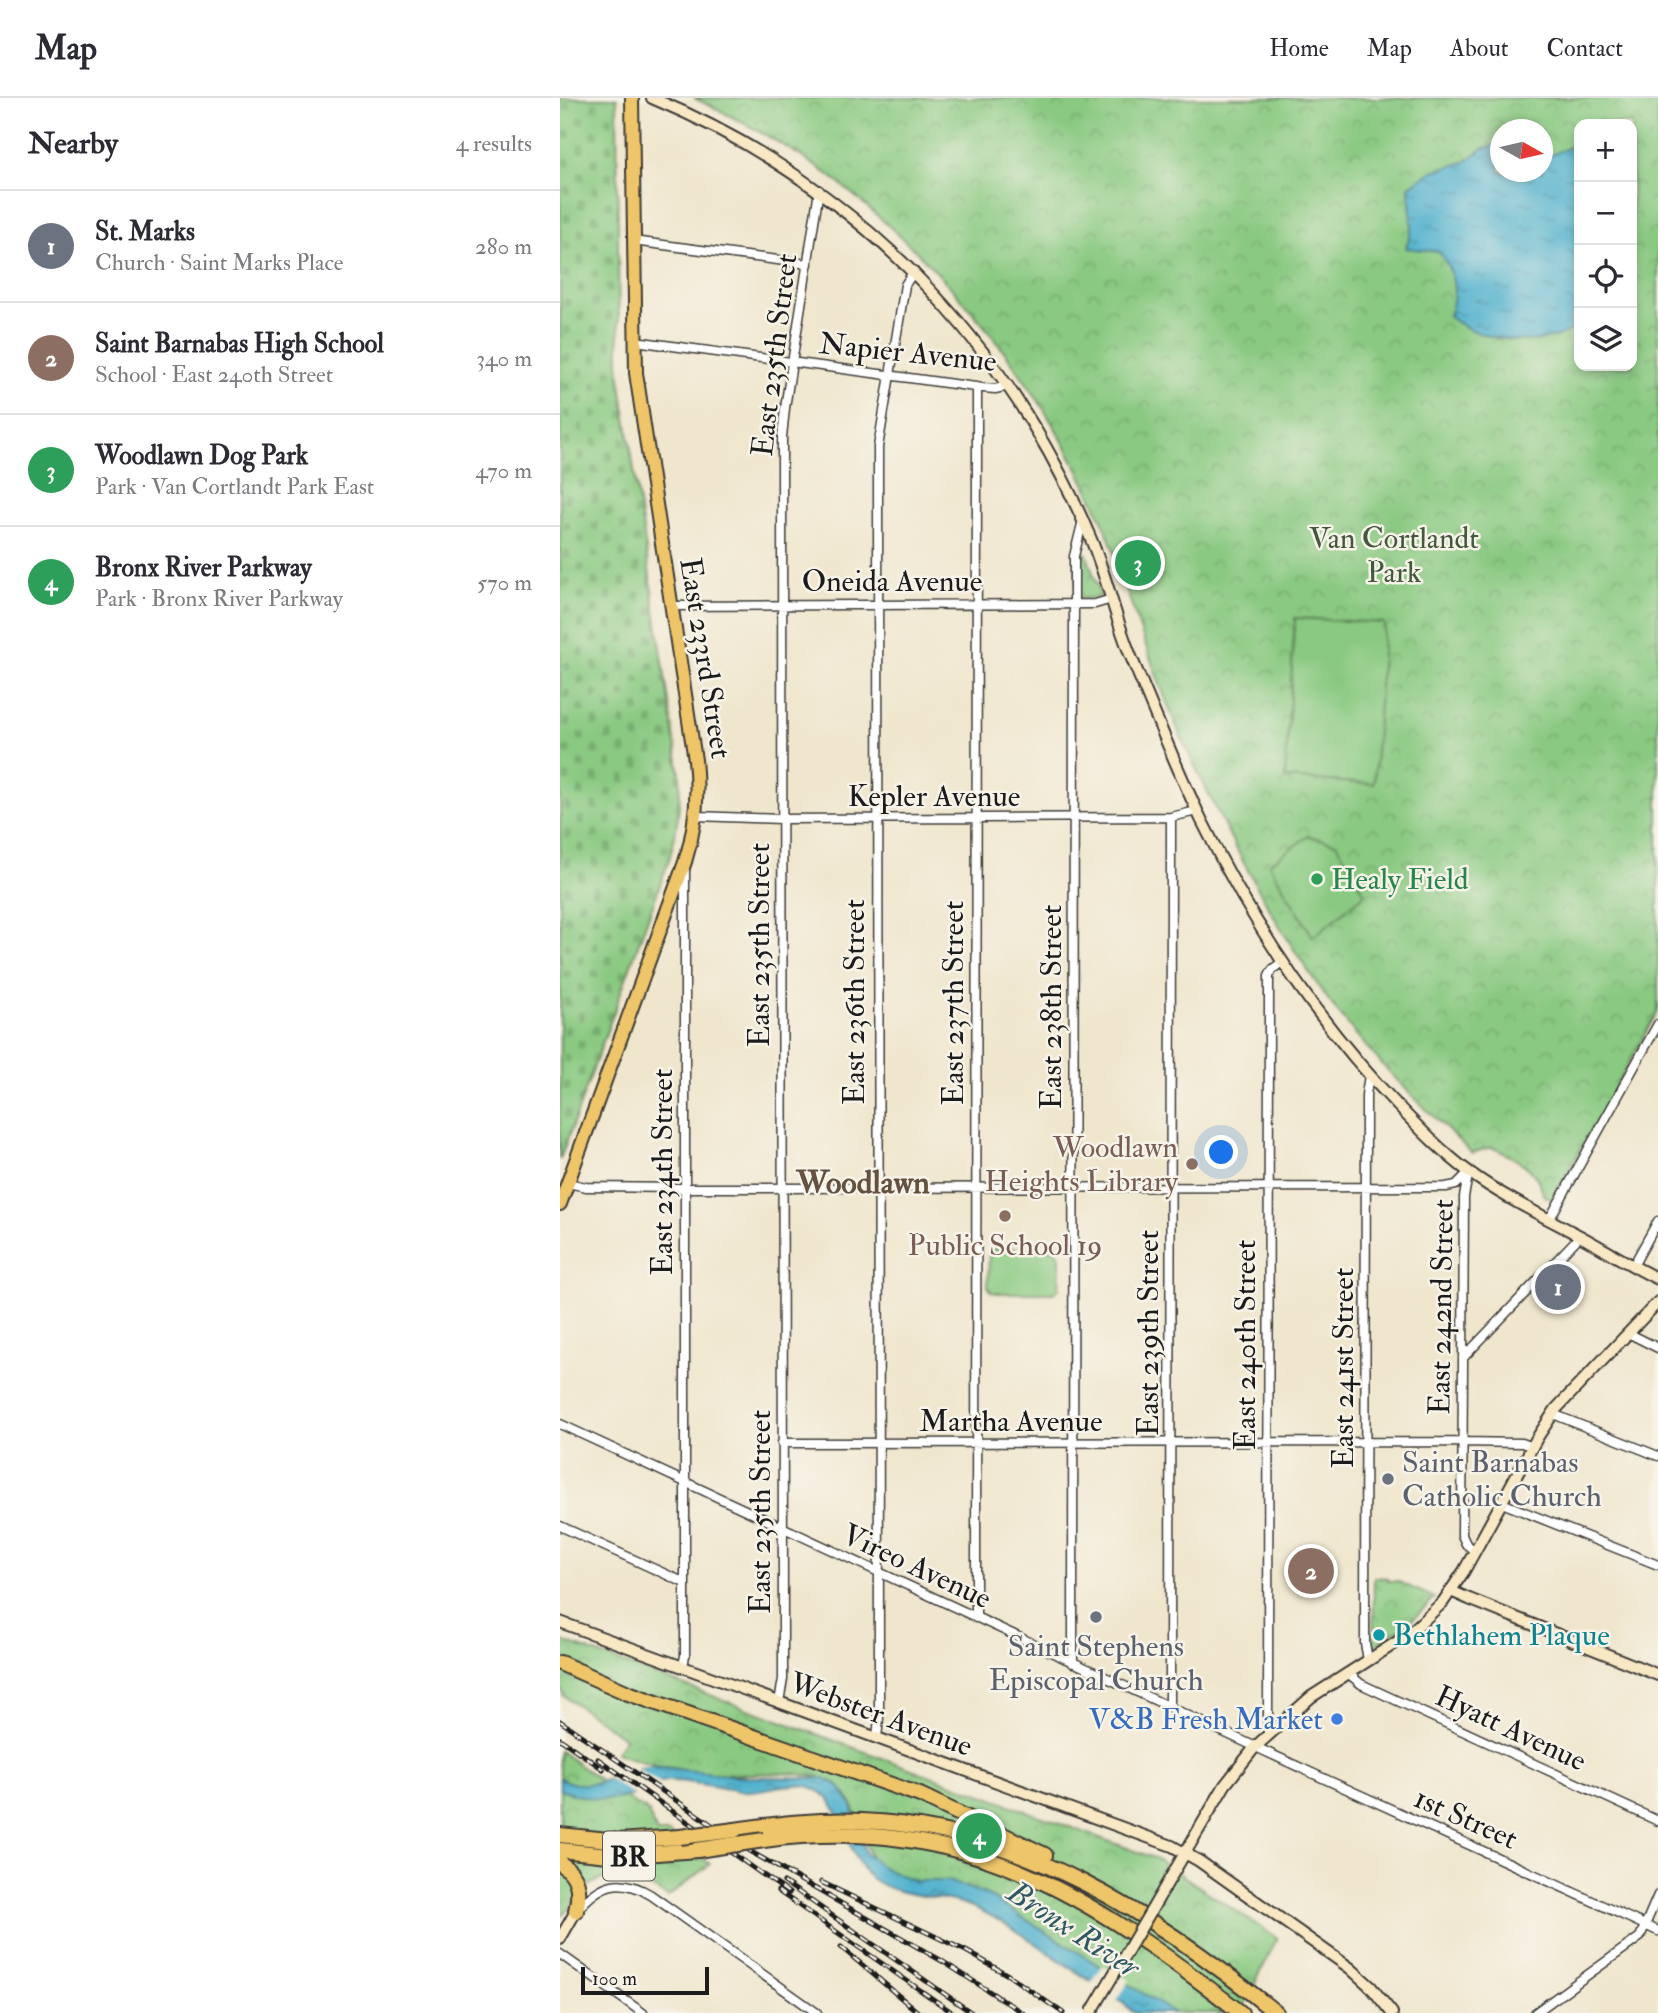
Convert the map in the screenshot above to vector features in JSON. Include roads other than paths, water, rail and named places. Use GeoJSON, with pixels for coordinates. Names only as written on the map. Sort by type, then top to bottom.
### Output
{"type":"FeatureCollection","features":[{"type":"Feature","properties":{"kind":"highway"},"geometry":{"type":"LineString","coordinates":[[560,1663],[615,1688],[928,1798],[1040,1853],[1093,1886]]}},
{"type":"Feature","properties":{"kind":"highway","name":"BR"},"geometry":{"type":"LineString","coordinates":[[560,1850],[634,1856],[764,1840],[865,1821],[914,1826],[976,1840],[1035,1860],[1093,1886],[1148,1918],[1276,2013]]}},
{"type":"Feature","properties":{"kind":"highway","name":"BR"},"geometry":{"type":"LineString","coordinates":[[560,1835],[587,1840],[626,1842],[735,1830],[835,1827],[871,1836],[944,1847],[1003,1864],[1073,1896],[1136,1937],[1241,2013]]}},
{"type":"Feature","properties":{"kind":"highway"},"geometry":{"type":"LineString","coordinates":[[560,1863],[570,1870],[578,1882],[575,1913]]}},
{"type":"Feature","properties":{"kind":"main road","name":"East 233rd Street"},"geometry":{"type":"LineString","coordinates":[[560,1204],[685,862],[696,816],[697,775],[637,380],[632,98]]}},
{"type":"Feature","properties":{"kind":"street"},"geometry":{"type":"LineString","coordinates":[[652,98],[732,136],[819,190],[879,238],[914,271],[971,334],[1009,386],[1054,458],[1083,520],[1131,658],[1197,811],[1230,874],[1283,961],[1317,1010],[1369,1075],[1420,1129],[1469,1172],[1549,1220],[1658,1279]]}},
{"type":"Feature","properties":{"kind":"street","name":"East 235th Street"},"geometry":{"type":"LineString","coordinates":[[779,1702],[783,1679],[782,437],[819,190]]}},
{"type":"Feature","properties":{"kind":"street"},"geometry":{"type":"LineString","coordinates":[[633,241],[808,264]]}},
{"type":"Feature","properties":{"kind":"street","name":"East 236th Street"},"geometry":{"type":"LineString","coordinates":[[877,1738],[880,1718],[878,447],[905,285],[914,271]]}},
{"type":"Feature","properties":{"kind":"street","name":"Napier Avenue"},"geometry":{"type":"LineString","coordinates":[[635,341],[977,387],[995,389],[1009,386]]}},
{"type":"Feature","properties":{"kind":"street","name":"East 237th Street"},"geometry":{"type":"LineString","coordinates":[[976,1618],[977,387]]}},
{"type":"Feature","properties":{"kind":"street","name":"East 238th Street"},"geometry":{"type":"LineString","coordinates":[[1073,1663],[1074,551],[1083,520]]}},
{"type":"Feature","properties":{"kind":"street","name":"Oneida Avenue"},"geometry":{"type":"LineString","coordinates":[[671,606],[1095,604],[1112,599]]}},
{"type":"Feature","properties":{"kind":"street"},"geometry":{"type":"LineString","coordinates":[[1171,817],[1197,811]]}},
{"type":"Feature","properties":{"kind":"street","name":"Kepler Avenue"},"geometry":{"type":"LineString","coordinates":[[696,816],[781,819],[1171,817]]}},
{"type":"Feature","properties":{"kind":"street","name":"East 239th Street"},"geometry":{"type":"LineString","coordinates":[[1170,1707],[1171,817]]}},
{"type":"Feature","properties":{"kind":"street","name":"East 234th Street"},"geometry":{"type":"LineString","coordinates":[[683,1667],[685,862]]}},
{"type":"Feature","properties":{"kind":"street","name":"East 240th Street"},"geometry":{"type":"LineString","coordinates":[[1268,1735],[1269,976],[1283,961]]}},
{"type":"Feature","properties":{"kind":"street"},"geometry":{"type":"LineString","coordinates":[[1549,1220],[1658,1024]]}},
{"type":"Feature","properties":{"kind":"street","name":"East 241st Street"},"geometry":{"type":"LineString","coordinates":[[1368,1660],[1365,1643],[1365,1443],[1366,1095],[1369,1075]]}},
{"type":"Feature","properties":{"kind":"street"},"geometry":{"type":"LineString","coordinates":[[568,1183],[586,1187],[685,1188],[1453,1186],[1469,1172]]}},
{"type":"Feature","properties":{"kind":"street","name":"East 242nd Street"},"geometry":{"type":"LineString","coordinates":[[1469,1172],[1464,1192],[1462,1535],[1466,1544],[1475,1552]]}},
{"type":"Feature","properties":{"kind":"street"},"geometry":{"type":"LineString","coordinates":[[1633,1266],[1658,1221]]}},
{"type":"Feature","properties":{"kind":"street"},"geometry":{"type":"LineString","coordinates":[[1462,1358],[1580,1236]]}},
{"type":"Feature","properties":{"kind":"street"},"geometry":{"type":"LineString","coordinates":[[1091,2013],[1225,1785],[1255,1747],[1311,1697],[1415,1629],[1451,1591],[1553,1414],[1658,1302]]}},
{"type":"Feature","properties":{"kind":"street"},"geometry":{"type":"LineString","coordinates":[[1628,1333],[1658,1348]]}},
{"type":"Feature","properties":{"kind":"street"},"geometry":{"type":"LineString","coordinates":[[1553,1414],[1658,1456]]}},
{"type":"Feature","properties":{"kind":"street","name":"Vireo Avenue"},"geometry":{"type":"LineString","coordinates":[[560,1424],[1255,1747]]}},
{"type":"Feature","properties":{"kind":"street","name":"Martha Avenue"},"geometry":{"type":"LineString","coordinates":[[782,1443],[1462,1442],[1522,1443],[1533,1447]]}},
{"type":"Feature","properties":{"kind":"street"},"geometry":{"type":"LineString","coordinates":[[1502,1503],[1658,1565]]}},
{"type":"Feature","properties":{"kind":"street"},"geometry":{"type":"LineString","coordinates":[[560,1526],[685,1583]]}},
{"type":"Feature","properties":{"kind":"street"},"geometry":{"type":"LineString","coordinates":[[1451,1591],[1658,1675]]}},
{"type":"Feature","properties":{"kind":"street","name":"Webster Avenue"},"geometry":{"type":"LineString","coordinates":[[560,1622],[1172,1846],[1350,1968],[1371,1987],[1392,2013]]}},
{"type":"Feature","properties":{"kind":"street","name":"Hyatt Avenue"},"geometry":{"type":"LineString","coordinates":[[1348,1673],[1362,1684],[1658,1821]]}},
{"type":"Feature","properties":{"kind":"street","name":"1st Street"},"geometry":{"type":"LineString","coordinates":[[1255,1747],[1658,1931]]}},
{"type":"Feature","properties":{"kind":"street"},"geometry":{"type":"LineString","coordinates":[[560,1939],[575,1913],[590,1896],[606,1886],[619,1884],[636,1888],[651,1895],[817,2013]]}},
{"type":"Feature","properties":{"kind":"street"},"geometry":{"type":"LineString","coordinates":[[1535,2013],[1640,1937],[1658,1895]]}},
{"type":"Feature","properties":{"kind":"street"},"geometry":{"type":"LineString","coordinates":[[560,1923],[575,1913]]}},
{"type":"Feature","properties":{"kind":"street"},"geometry":{"type":"LineString","coordinates":[[560,1954],[643,2013]]}},
{"type":"Feature","properties":{"kind":"water"},"geometry":{"type":"Polygon","coordinates":[[[1574,146],[1574,327],[1566,333],[1532,341],[1513,340],[1494,337],[1461,325],[1449,316],[1454,290],[1452,275],[1439,252],[1406,248],[1412,228],[1409,186],[1433,171],[1465,162],[1482,149],[1490,147],[1490,182],[1553,182],[1553,154],[1574,146]]]}},
{"type":"Feature","properties":{"kind":"water"},"geometry":{"type":"Polygon","coordinates":[[[652,1766],[747,1777],[824,1778],[839,1785],[852,1806],[865,1852],[884,1869],[916,1881],[948,1881],[986,1894],[1174,2013],[1135,2013],[999,1920],[959,1902],[899,1891],[877,1882],[856,1858],[837,1811],[816,1789],[792,1785],[740,1791],[667,1781],[633,1795],[615,1799],[587,1797],[560,1790],[560,1778],[571,1783],[594,1783],[652,1766]]]}},
{"type":"Feature","properties":{"kind":"railway"},"geometry":{"type":"LineString","coordinates":[[560,1721],[753,1853],[942,1961],[1023,2013]]}},
{"type":"Feature","properties":{"kind":"railway"},"geometry":{"type":"LineString","coordinates":[[560,1739],[603,1769]]}},
{"type":"Feature","properties":{"kind":"railway"},"geometry":{"type":"LineString","coordinates":[[598,1759],[789,1893]]}},
{"type":"Feature","properties":{"kind":"railway"},"geometry":{"type":"LineString","coordinates":[[784,1882],[972,2013]]}},
{"type":"Feature","properties":{"kind":"railway"},"geometry":{"type":"LineString","coordinates":[[821,1882],[966,1951],[1008,1975],[1063,2013]]}},
{"type":"Feature","properties":{"kind":"railway"},"geometry":{"type":"LineString","coordinates":[[778,1891],[953,2013]]}},
{"type":"Feature","properties":{"kind":"railway"},"geometry":{"type":"LineString","coordinates":[[841,1947],[919,2013]]}},
{"type":"Feature","properties":{"kind":"place","name":"Woodlawn Dog Park"},"geometry":{"type":"Point","coordinates":[1138,563]}},
{"type":"Feature","properties":{"kind":"place","name":"Healy Field"},"geometry":{"type":"Point","coordinates":[1317,879]}},
{"type":"Feature","properties":{"kind":"place","name":"Woodlawn Heights Library"},"geometry":{"type":"Point","coordinates":[1192,1164]}},
{"type":"Feature","properties":{"kind":"place","name":"Public School 19"},"geometry":{"type":"Point","coordinates":[1005,1216]}},
{"type":"Feature","properties":{"kind":"place","name":"St. Marks"},"geometry":{"type":"Point","coordinates":[1558,1287]}},
{"type":"Feature","properties":{"kind":"place","name":"Saint Barnabas Catholic Church"},"geometry":{"type":"Point","coordinates":[1388,1479]}},
{"type":"Feature","properties":{"kind":"place","name":"Saint Barnabas High School"},"geometry":{"type":"Point","coordinates":[1311,1571]}},
{"type":"Feature","properties":{"kind":"place","name":"Saint Stephens Episcopal Church"},"geometry":{"type":"Point","coordinates":[1096,1617]}},
{"type":"Feature","properties":{"kind":"place","name":"Bethlahem Plaque"},"geometry":{"type":"Point","coordinates":[1379,1635]}},
{"type":"Feature","properties":{"kind":"place","name":"V&B Fresh Market"},"geometry":{"type":"Point","coordinates":[1337,1719]}},
{"type":"Feature","properties":{"kind":"place","name":"Bronx River Parkway"},"geometry":{"type":"Point","coordinates":[979,1836]}},
{"type":"Feature","properties":{"kind":"district","name":"Woodlawn"},"geometry":{"type":"Point","coordinates":[863,1182]}},
{"type":"Feature","properties":{"kind":"park label","name":"Van Cortlandt Park"},"geometry":{"type":"Point","coordinates":[1394,555]}},
{"type":"Feature","properties":{"kind":"water label","name":"Bronx River"},"geometry":{"type":"Point","coordinates":[1074,1929]}}]}
